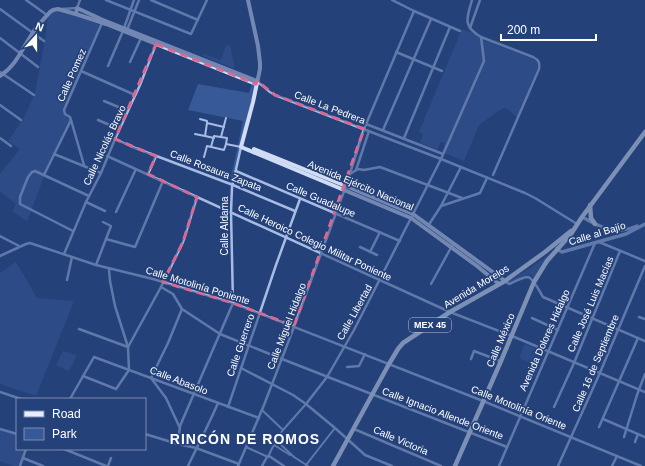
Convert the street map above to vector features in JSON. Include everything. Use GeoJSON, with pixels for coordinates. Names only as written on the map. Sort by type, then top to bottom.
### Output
{"type":"FeatureCollection","features":[{"type":"Feature","properties":{"kind":"main road","name":"Calle Aldama"},"geometry":{"type":"LineString","coordinates":[[242,146],[260,69],[259,52],[248,0]]}},
{"type":"Feature","properties":{"kind":"main road"},"geometry":{"type":"LineString","coordinates":[[76,14],[77,8]]}},
{"type":"Feature","properties":{"kind":"main road","name":"Calle La Pedrera"},"geometry":{"type":"LineString","coordinates":[[77,8],[142,38],[199,59],[256,83]]}},
{"type":"Feature","properties":{"kind":"main road"},"geometry":{"type":"LineString","coordinates":[[1,74],[14,64],[32,33],[48,14],[53,10],[58,9]]}},
{"type":"Feature","properties":{"kind":"main road","name":"Calle La Pedrera"},"geometry":{"type":"LineString","coordinates":[[58,9],[125,30],[156,43]]}},
{"type":"Feature","properties":{"kind":"main road","name":"MEX 45"},"geometry":{"type":"LineString","coordinates":[[574,229],[590,205],[645,132]]}},
{"type":"Feature","properties":{"kind":"main road","name":"Avenida Ejército Nacional"},"geometry":{"type":"LineString","coordinates":[[242,146],[412,216],[428,226],[452,246]]}},
{"type":"Feature","properties":{"kind":"main road"},"geometry":{"type":"LineString","coordinates":[[590,205],[591,218],[595,224]]}},
{"type":"Feature","properties":{"kind":"main road","name":"Avenida Ejército Nacional"},"geometry":{"type":"LineString","coordinates":[[412,216],[452,246],[505,281]]}},
{"type":"Feature","properties":{"kind":"main road","name":"Avenida Morelos"},"geometry":{"type":"LineString","coordinates":[[333,466],[372,394],[402,343],[450,312],[505,281],[555,245],[574,229]]}},
{"type":"Feature","properties":{"kind":"main road","name":"Calle México"},"geometry":{"type":"LineString","coordinates":[[454,466],[512,336],[534,282],[547,261],[558,250],[574,229]]}},
{"type":"Feature","properties":{"kind":"main road","name":"Avenida Ejército Nacional"},"geometry":{"type":"LineString","coordinates":[[478,264],[499,284]]}},
{"type":"Feature","properties":{"kind":"street"},"geometry":{"type":"LineString","coordinates":[[26,0],[48,14]]}},
{"type":"Feature","properties":{"kind":"street"},"geometry":{"type":"LineString","coordinates":[[58,9],[77,8],[80,0]]}},
{"type":"Feature","properties":{"kind":"street"},"geometry":{"type":"LineString","coordinates":[[106,0],[191,34],[206,0]]}},
{"type":"Feature","properties":{"kind":"street"},"geometry":{"type":"LineString","coordinates":[[125,30],[134,0]]}},
{"type":"Feature","properties":{"kind":"street"},"geometry":{"type":"LineString","coordinates":[[108,66],[139,0]]}},
{"type":"Feature","properties":{"kind":"street"},"geometry":{"type":"LineString","coordinates":[[152,0],[198,20]]}},
{"type":"Feature","properties":{"kind":"street"},"geometry":{"type":"LineString","coordinates":[[392,0],[460,31]]}},
{"type":"Feature","properties":{"kind":"street"},"geometry":{"type":"LineString","coordinates":[[472,0],[467,23],[475,34],[533,57],[539,61],[540,65],[493,175]]}},
{"type":"Feature","properties":{"kind":"street"},"geometry":{"type":"LineString","coordinates":[[470,28],[480,0]]}},
{"type":"Feature","properties":{"kind":"street"},"geometry":{"type":"LineString","coordinates":[[0,9],[44,41]]}},
{"type":"Feature","properties":{"kind":"street"},"geometry":{"type":"LineString","coordinates":[[345,188],[364,129],[414,11]]}},
{"type":"Feature","properties":{"kind":"street"},"geometry":{"type":"LineString","coordinates":[[383,130],[431,18]]}},
{"type":"Feature","properties":{"kind":"street","name":"Calle Pomez"},"geometry":{"type":"LineString","coordinates":[[71,120],[70,117],[65,114],[64,110],[102,23]]}},
{"type":"Feature","properties":{"kind":"street"},"geometry":{"type":"LineString","coordinates":[[404,138],[450,27]]}},
{"type":"Feature","properties":{"kind":"street","name":"Calle Libertad"},"geometry":{"type":"LineString","coordinates":[[306,404],[327,376],[354,330],[441,159],[484,61],[481,37]]}},
{"type":"Feature","properties":{"kind":"street"},"geometry":{"type":"LineString","coordinates":[[0,38],[38,67]]}},
{"type":"Feature","properties":{"kind":"street"},"geometry":{"type":"LineString","coordinates":[[130,62],[142,38]]}},
{"type":"Feature","properties":{"kind":"street","name":"Calle Nicolás Bravo"},"geometry":{"type":"LineString","coordinates":[[64,254],[135,95],[156,43]]}},
{"type":"Feature","properties":{"kind":"street"},"geometry":{"type":"LineString","coordinates":[[396,52],[442,71]]}},
{"type":"Feature","properties":{"kind":"street"},"geometry":{"type":"LineString","coordinates":[[81,71],[135,95]]}},
{"type":"Feature","properties":{"kind":"street"},"geometry":{"type":"LineString","coordinates":[[1,74],[34,95]]}},
{"type":"Feature","properties":{"kind":"street","name":"Calle La Pedrera"},"geometry":{"type":"LineString","coordinates":[[256,83],[275,95],[441,159],[529,195],[577,224]]}},
{"type":"Feature","properties":{"kind":"street"},"geometry":{"type":"LineString","coordinates":[[104,101],[128,111]]}},
{"type":"Feature","properties":{"kind":"street"},"geometry":{"type":"LineString","coordinates":[[0,105],[21,120]]}},
{"type":"Feature","properties":{"kind":"street"},"geometry":{"type":"LineString","coordinates":[[221,137],[226,118]]}},
{"type":"Feature","properties":{"kind":"street"},"geometry":{"type":"LineString","coordinates":[[200,119],[207,121],[207,123],[224,127]]}},
{"type":"Feature","properties":{"kind":"street"},"geometry":{"type":"LineString","coordinates":[[44,175],[71,120]]}},
{"type":"Feature","properties":{"kind":"street"},"geometry":{"type":"LineString","coordinates":[[71,120],[84,166]]}},
{"type":"Feature","properties":{"kind":"street"},"geometry":{"type":"LineString","coordinates":[[98,120],[119,129]]}},
{"type":"Feature","properties":{"kind":"street"},"geometry":{"type":"LineString","coordinates":[[205,136],[207,123]]}},
{"type":"Feature","properties":{"kind":"street"},"geometry":{"type":"LineString","coordinates":[[366,124],[443,154]]}},
{"type":"Feature","properties":{"kind":"street"},"geometry":{"type":"LineString","coordinates":[[356,170],[369,131]]}},
{"type":"Feature","properties":{"kind":"street"},"geometry":{"type":"LineString","coordinates":[[195,134],[214,138],[214,136],[227,138],[224,150],[207,146],[204,157]]}},
{"type":"Feature","properties":{"kind":"street"},"geometry":{"type":"LineString","coordinates":[[0,138],[11,146]]}},
{"type":"Feature","properties":{"kind":"street"},"geometry":{"type":"LineString","coordinates":[[211,147],[214,138]]}},
{"type":"Feature","properties":{"kind":"street"},"geometry":{"type":"LineString","coordinates":[[115,139],[130,146]]}},
{"type":"Feature","properties":{"kind":"street"},"geometry":{"type":"LineString","coordinates":[[226,144],[242,146]]}},
{"type":"Feature","properties":{"kind":"street","name":"Calle Rosaura Zapata"},"geometry":{"type":"LineString","coordinates":[[130,146],[233,185],[295,211]]}},
{"type":"Feature","properties":{"kind":"street","name":"Calle Aldama"},"geometry":{"type":"LineString","coordinates":[[178,444],[180,426],[234,303],[231,212],[233,185],[242,146]]}},
{"type":"Feature","properties":{"kind":"street"},"geometry":{"type":"LineString","coordinates":[[358,146],[363,149]]}},
{"type":"Feature","properties":{"kind":"street"},"geometry":{"type":"LineString","coordinates":[[54,154],[100,173]]}},
{"type":"Feature","properties":{"kind":"street","name":"Calle Heroico Colegio Militar Poniente"},"geometry":{"type":"LineString","coordinates":[[108,156],[450,312],[512,336],[645,392]]}},
{"type":"Feature","properties":{"kind":"street"},"geometry":{"type":"LineString","coordinates":[[148,174],[156,156]]}},
{"type":"Feature","properties":{"kind":"street"},"geometry":{"type":"LineString","coordinates":[[349,174],[356,170],[380,167],[462,198]]}},
{"type":"Feature","properties":{"kind":"street"},"geometry":{"type":"LineString","coordinates":[[428,226],[442,206],[461,167]]}},
{"type":"Feature","properties":{"kind":"street"},"geometry":{"type":"LineString","coordinates":[[116,212],[136,168]]}},
{"type":"Feature","properties":{"kind":"street"},"geometry":{"type":"LineString","coordinates":[[73,232],[20,204],[20,197],[28,177],[35,171],[89,196]]}},
{"type":"Feature","properties":{"kind":"street","name":"Calle Guadalupe"},"geometry":{"type":"LineString","coordinates":[[236,171],[400,241]]}},
{"type":"Feature","properties":{"kind":"street"},"geometry":{"type":"LineString","coordinates":[[442,206],[462,198],[478,194],[487,178]]}},
{"type":"Feature","properties":{"kind":"street"},"geometry":{"type":"LineString","coordinates":[[106,239],[135,247],[163,181]]}},
{"type":"Feature","properties":{"kind":"street","name":"Calle Miguel Hidalgo"},"geometry":{"type":"LineString","coordinates":[[238,465],[259,418],[282,359],[345,188]]}},
{"type":"Feature","properties":{"kind":"street"},"geometry":{"type":"LineString","coordinates":[[128,347],[183,242],[197,197]]}},
{"type":"Feature","properties":{"kind":"street","name":"Calle Guerrero"},"geometry":{"type":"LineString","coordinates":[[228,407],[240,368],[300,199]]}},
{"type":"Feature","properties":{"kind":"street"},"geometry":{"type":"LineString","coordinates":[[86,202],[105,210]]}},
{"type":"Feature","properties":{"kind":"street"},"geometry":{"type":"LineString","coordinates":[[582,217],[609,229],[619,230],[645,224]]}},
{"type":"Feature","properties":{"kind":"street"},"geometry":{"type":"LineString","coordinates":[[96,265],[111,226],[103,222]]}},
{"type":"Feature","properties":{"kind":"street","name":"Calle al Bajío"},"geometry":{"type":"LineString","coordinates":[[555,245],[558,250],[562,252],[626,234],[645,224]]}},
{"type":"Feature","properties":{"kind":"street"},"geometry":{"type":"LineString","coordinates":[[370,252],[380,232]]}},
{"type":"Feature","properties":{"kind":"street"},"geometry":{"type":"LineString","coordinates":[[0,236],[20,246]]}},
{"type":"Feature","properties":{"kind":"street"},"geometry":{"type":"LineString","coordinates":[[597,242],[645,261]]}},
{"type":"Feature","properties":{"kind":"street","name":"Avenida Dolores Hidalgo"},"geometry":{"type":"LineString","coordinates":[[499,466],[597,242]]}},
{"type":"Feature","properties":{"kind":"street","name":"Calle Motolinía Poniente"},"geometry":{"type":"LineString","coordinates":[[0,256],[28,243],[96,265],[163,282],[234,303],[389,364]]}},
{"type":"Feature","properties":{"kind":"street"},"geometry":{"type":"LineString","coordinates":[[430,284],[452,246]]}},
{"type":"Feature","properties":{"kind":"street"},"geometry":{"type":"LineString","coordinates":[[360,247],[377,255]]}},
{"type":"Feature","properties":{"kind":"street","name":"Calle José Luis Macías"},"geometry":{"type":"LineString","coordinates":[[554,407],[620,251]]}},
{"type":"Feature","properties":{"kind":"street"},"geometry":{"type":"LineString","coordinates":[[67,280],[72,257]]}},
{"type":"Feature","properties":{"kind":"street","name":"Calle 16 de Septiembre"},"geometry":{"type":"LineString","coordinates":[[558,466],[600,373],[645,266]]}},
{"type":"Feature","properties":{"kind":"street"},"geometry":{"type":"LineString","coordinates":[[71,398],[83,376],[116,389],[129,370],[128,347],[115,306],[109,268]]}},
{"type":"Feature","properties":{"kind":"street"},"geometry":{"type":"LineString","coordinates":[[505,281],[509,284],[528,277],[534,282],[543,297],[645,341]]}},
{"type":"Feature","properties":{"kind":"street"},"geometry":{"type":"LineString","coordinates":[[160,287],[173,294],[182,309],[151,378],[166,398],[180,426]]}},
{"type":"Feature","properties":{"kind":"street","name":"Calle Ignacio Allende Oriente"},"geometry":{"type":"LineString","coordinates":[[182,309],[220,334],[248,346],[508,447]]}},
{"type":"Feature","properties":{"kind":"street"},"geometry":{"type":"LineString","coordinates":[[639,317],[645,319]]}},
{"type":"Feature","properties":{"kind":"street"},"geometry":{"type":"LineString","coordinates":[[532,318],[558,330]]}},
{"type":"Feature","properties":{"kind":"street"},"geometry":{"type":"LineString","coordinates":[[79,329],[128,347]]}},
{"type":"Feature","properties":{"kind":"street"},"geometry":{"type":"LineString","coordinates":[[599,427],[638,338]]}},
{"type":"Feature","properties":{"kind":"street"},"geometry":{"type":"LineString","coordinates":[[471,359],[474,351],[501,361]]}},
{"type":"Feature","properties":{"kind":"street"},"geometry":{"type":"LineString","coordinates":[[347,367],[359,366],[365,354]]}},
{"type":"Feature","properties":{"kind":"street","name":"Calle Abasolo"},"geometry":{"type":"LineString","coordinates":[[83,376],[94,357],[259,418]]}},
{"type":"Feature","properties":{"kind":"street","name":"Calle Motolinía Oriente"},"geometry":{"type":"LineString","coordinates":[[389,364],[640,466]]}},
{"type":"Feature","properties":{"kind":"street"},"geometry":{"type":"LineString","coordinates":[[240,368],[293,395],[335,428],[365,455],[386,465],[392,466]]}},
{"type":"Feature","properties":{"kind":"street"},"geometry":{"type":"LineString","coordinates":[[624,437],[645,374]]}},
{"type":"Feature","properties":{"kind":"street"},"geometry":{"type":"LineString","coordinates":[[0,392],[18,398]]}},
{"type":"Feature","properties":{"kind":"street"},"geometry":{"type":"LineString","coordinates":[[188,466],[218,403]]}},
{"type":"Feature","properties":{"kind":"street"},"geometry":{"type":"LineString","coordinates":[[262,466],[283,430],[306,404]]}},
{"type":"Feature","properties":{"kind":"street"},"geometry":{"type":"LineString","coordinates":[[262,410],[283,430]]}},
{"type":"Feature","properties":{"kind":"street"},"geometry":{"type":"LineString","coordinates":[[603,419],[645,436]]}},
{"type":"Feature","properties":{"kind":"street"},"geometry":{"type":"LineString","coordinates":[[274,445],[307,465],[335,428]]}},
{"type":"Feature","properties":{"kind":"street"},"geometry":{"type":"LineString","coordinates":[[0,429],[16,434]]}},
{"type":"Feature","properties":{"kind":"street","name":"Calle Victoria"},"geometry":{"type":"LineString","coordinates":[[354,429],[441,466]]}},
{"type":"Feature","properties":{"kind":"street"},"geometry":{"type":"LineString","coordinates":[[146,434],[196,448],[238,465]]}},
{"type":"Feature","properties":{"kind":"street"},"geometry":{"type":"LineString","coordinates":[[634,442],[638,434]]}},
{"type":"Feature","properties":{"kind":"street"},"geometry":{"type":"LineString","coordinates":[[276,440],[294,457]]}},
{"type":"Feature","properties":{"kind":"street"},"geometry":{"type":"LineString","coordinates":[[246,447],[284,466]]}},
{"type":"Feature","properties":{"kind":"street"},"geometry":{"type":"LineString","coordinates":[[20,466],[26,450]]}},
{"type":"Feature","properties":{"kind":"street"},"geometry":{"type":"LineString","coordinates":[[67,450],[107,466],[111,458]]}},
{"type":"Feature","properties":{"kind":"street"},"geometry":{"type":"LineString","coordinates":[[612,466],[617,456]]}},
{"type":"Feature","properties":{"kind":"street"},"geometry":{"type":"LineString","coordinates":[[23,458],[43,466]]}},
{"type":"Feature","properties":{"kind":"highlighted area"},"geometry":{"type":"Polygon","coordinates":[[[156,44],[256,84],[257,81],[275,95],[364,129],[294,326],[233,303],[163,282],[183,242],[197,197],[148,174],[156,156],[115,139],[156,44]]]}},
{"type":"Feature","properties":{"kind":"green space"},"geometry":{"type":"Polygon","coordinates":[[[58,10],[100,25],[64,112],[71,120],[45,174],[27,221],[12,211],[16,204],[0,191],[0,174],[20,149],[8,141],[22,121],[35,94],[48,16],[50,13],[58,10]]]}},
{"type":"Feature","properties":{"kind":"green space"},"geometry":{"type":"Polygon","coordinates":[[[462,29],[481,39],[535,60],[538,65],[517,118],[509,110],[504,108],[479,125],[464,161],[442,152],[445,143],[441,142],[437,150],[420,143],[423,134],[419,132],[462,29]]]}},
{"type":"Feature","properties":{"kind":"green space"},"geometry":{"type":"Polygon","coordinates":[[[230,45],[235,69],[203,56],[204,54],[221,60],[226,46],[230,45]]]}},
{"type":"Feature","properties":{"kind":"green space"},"geometry":{"type":"Polygon","coordinates":[[[198,84],[249,93],[252,84],[255,84],[232,183],[230,182],[243,121],[188,110],[198,84]]]}},
{"type":"Feature","properties":{"kind":"green space"},"geometry":{"type":"Polygon","coordinates":[[[555,250],[535,279],[529,274],[510,282],[509,281],[532,267],[555,250]]]}},
{"type":"Feature","properties":{"kind":"green space"},"geometry":{"type":"Polygon","coordinates":[[[16,262],[37,298],[74,301],[36,396],[0,384],[0,273],[16,262]]]}},
{"type":"Feature","properties":{"kind":"green space"},"geometry":{"type":"Polygon","coordinates":[[[525,344],[545,353],[534,378],[526,374],[529,369],[534,371],[536,366],[528,363],[534,349],[528,362],[519,358],[525,344]]]}},
{"type":"Feature","properties":{"kind":"green space"},"geometry":{"type":"Polygon","coordinates":[[[63,351],[77,355],[69,371],[56,365],[63,351]]]}},
{"type":"Feature","properties":{"kind":"green space"},"geometry":{"type":"Polygon","coordinates":[[[0,429],[16,434],[16,450],[25,450],[19,466],[14,466],[0,461],[0,429]]]}},
{"type":"Feature","properties":{"kind":"district","name":"RINCÓN DE ROMOS"},"geometry":{"type":"Point","coordinates":[245,439]}}]}
